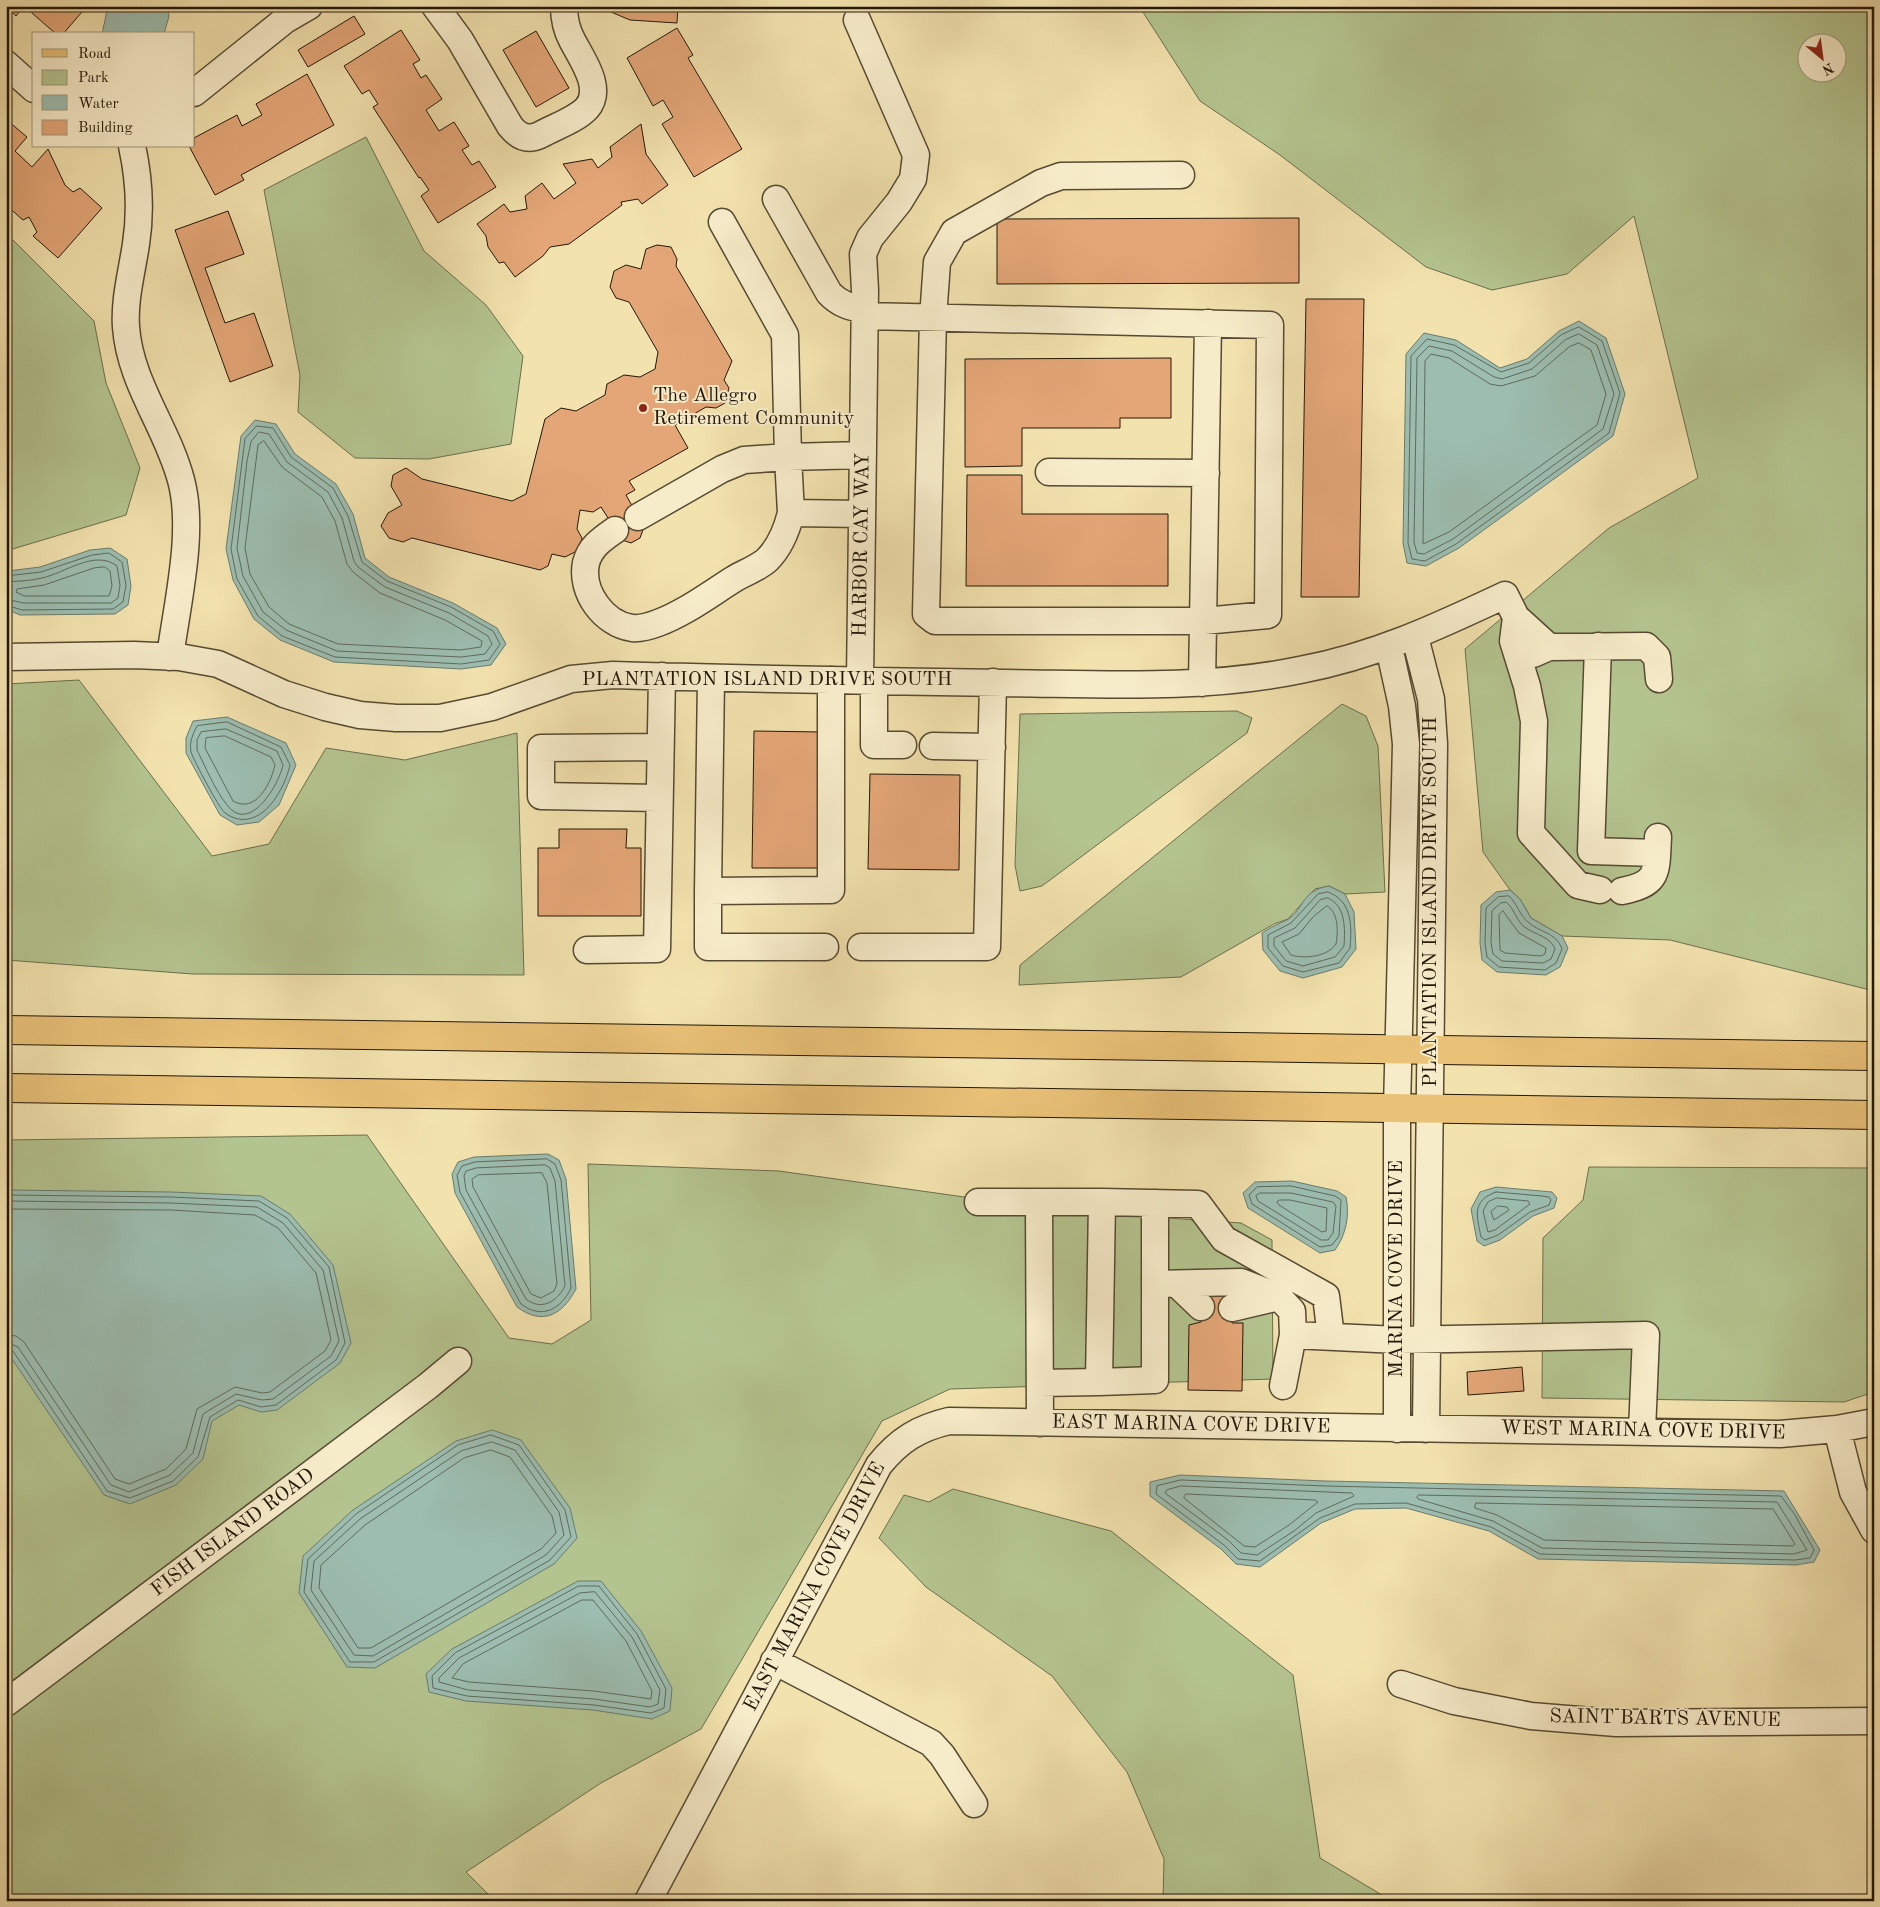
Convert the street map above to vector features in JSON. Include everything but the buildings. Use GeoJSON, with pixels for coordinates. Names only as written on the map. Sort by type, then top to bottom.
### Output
{"type":"FeatureCollection","features":[{"type":"Feature","properties":{"kind":"main road"},"geometry":{"type":"LineString","coordinates":[[6,1030],[1874,1056]]}},
{"type":"Feature","properties":{"kind":"main road"},"geometry":{"type":"LineString","coordinates":[[6,1088],[1874,1115]]}},
{"type":"Feature","properties":{"kind":"street"},"geometry":{"type":"LineString","coordinates":[[195,92],[262,37],[309,6]]}},
{"type":"Feature","properties":{"kind":"street"},"geometry":{"type":"LineString","coordinates":[[435,6],[460,40],[510,126],[524,138],[535,137],[582,112],[588,106],[592,96],[586,63],[571,39],[565,20],[564,6]]}},
{"type":"Feature","properties":{"kind":"street","name":"HARBOR CAY WAY"},"geometry":{"type":"LineString","coordinates":[[857,20],[916,154],[913,179],[899,202],[870,238],[863,254],[865,305],[862,514],[867,681],[874,745],[903,746]]}},
{"type":"Feature","properties":{"kind":"street"},"geometry":{"type":"LineString","coordinates":[[6,64],[32,88]]}},
{"type":"Feature","properties":{"kind":"street"},"geometry":{"type":"LineString","coordinates":[[132,148],[138,183],[139,218],[129,287],[126,325],[128,349],[136,374],[181,479],[187,511],[186,535],[170,657]]}},
{"type":"Feature","properties":{"kind":"street"},"geometry":{"type":"LineString","coordinates":[[776,199],[829,292],[836,301],[848,306],[865,305],[933,318],[1270,325],[1268,615],[1204,621],[935,621],[926,614],[933,318],[936,262],[954,232],[1041,183],[1062,176],[1181,175]]}},
{"type":"Feature","properties":{"kind":"street"},"geometry":{"type":"LineString","coordinates":[[615,530],[599,540],[586,564],[589,591],[598,607],[617,623],[632,628],[645,627],[674,615],[766,560],[788,527],[791,513],[786,334],[722,222]]}},
{"type":"Feature","properties":{"kind":"street"},"geometry":{"type":"LineString","coordinates":[[1202,683],[1208,324]]}},
{"type":"Feature","properties":{"kind":"street"},"geometry":{"type":"LineString","coordinates":[[638,517],[722,470],[744,460],[863,454]]}},
{"type":"Feature","properties":{"kind":"street"},"geometry":{"type":"LineString","coordinates":[[1049,472],[1206,473]]}},
{"type":"Feature","properties":{"kind":"street"},"geometry":{"type":"LineString","coordinates":[[791,513],[862,514]]}},
{"type":"Feature","properties":{"kind":"street"},"geometry":{"type":"LineString","coordinates":[[1510,606],[1549,646]]}},
{"type":"Feature","properties":{"kind":"street"},"geometry":{"type":"LineString","coordinates":[[1510,606],[1513,642],[1534,721],[1531,833],[1578,885],[1611,890],[1640,887],[1651,881],[1657,869],[1658,844],[1591,851],[1598,646]]}},
{"type":"Feature","properties":{"kind":"street","name":"PLANTATION ISLAND DRIVE SOUTH"},"geometry":{"type":"LineString","coordinates":[[6,658],[134,655],[170,657],[218,664],[284,694],[325,707],[360,715],[396,718],[440,718],[492,707],[571,679],[613,675],[867,681],[1202,683],[1301,670],[1389,647],[1510,606]]}},
{"type":"Feature","properties":{"kind":"street","name":"PLANTATION ISLAND DRIVE SOUTH"},"geometry":{"type":"LineString","coordinates":[[1415,637],[1431,699],[1434,744],[1430,1110]]}},
{"type":"Feature","properties":{"kind":"street"},"geometry":{"type":"LineString","coordinates":[[1519,661],[1549,646],[1646,646],[1657,657],[1659,679]]}},
{"type":"Feature","properties":{"kind":"street","name":"PLANTATION ISLAND DRIVE SOUTH"},"geometry":{"type":"LineString","coordinates":[[1389,647],[1402,706],[1406,744],[1397,1109]]}},
{"type":"Feature","properties":{"kind":"street"},"geometry":{"type":"LineString","coordinates":[[587,950],[657,949],[662,676]]}},
{"type":"Feature","properties":{"kind":"street"},"geometry":{"type":"LineString","coordinates":[[711,678],[708,947],[825,947]]}},
{"type":"Feature","properties":{"kind":"street"},"geometry":{"type":"LineString","coordinates":[[708,891],[831,890],[831,680]]}},
{"type":"Feature","properties":{"kind":"street"},"geometry":{"type":"LineString","coordinates":[[861,947],[987,947],[993,682]]}},
{"type":"Feature","properties":{"kind":"street"},"geometry":{"type":"LineString","coordinates":[[933,746],[992,748]]}},
{"type":"Feature","properties":{"kind":"street"},"geometry":{"type":"LineString","coordinates":[[660,747],[541,748],[541,796],[660,798]]}},
{"type":"Feature","properties":{"kind":"street","name":"MARINA COVE DRIVE"},"geometry":{"type":"LineString","coordinates":[[1397,1109],[1398,1340],[1412,1429]]}},
{"type":"Feature","properties":{"kind":"street","name":"MARINA COVE DRIVE"},"geometry":{"type":"LineString","coordinates":[[1412,1429],[1427,1340],[1430,1110]]}},
{"type":"Feature","properties":{"kind":"street"},"geometry":{"type":"LineString","coordinates":[[978,1202],[1198,1204],[1224,1239],[1326,1296],[1331,1337]]}},
{"type":"Feature","properties":{"kind":"street"},"geometry":{"type":"LineString","coordinates":[[1039,1202],[1040,1423]]}},
{"type":"Feature","properties":{"kind":"street"},"geometry":{"type":"LineString","coordinates":[[1099,1382],[1102,1202]]}},
{"type":"Feature","properties":{"kind":"street"},"geometry":{"type":"LineString","coordinates":[[1040,1383],[1155,1380],[1166,1284],[1155,1203]]}},
{"type":"Feature","properties":{"kind":"street"},"geometry":{"type":"LineString","coordinates":[[1166,1284],[1241,1282],[1279,1297],[1292,1311],[1293,1335],[1283,1386]]}},
{"type":"Feature","properties":{"kind":"street"},"geometry":{"type":"LineString","coordinates":[[1166,1284],[1201,1307]]}},
{"type":"Feature","properties":{"kind":"street"},"geometry":{"type":"LineString","coordinates":[[1232,1308],[1279,1297]]}},
{"type":"Feature","properties":{"kind":"street"},"geometry":{"type":"LineString","coordinates":[[1293,1335],[1427,1340],[1646,1335],[1642,1432]]}},
{"type":"Feature","properties":{"kind":"street","name":"FISH ISLAND ROAD"},"geometry":{"type":"LineString","coordinates":[[6,1703],[342,1451],[458,1361]]}},
{"type":"Feature","properties":{"kind":"street","name":"EAST MARINA COVE DRIVE"},"geometry":{"type":"LineString","coordinates":[[648,1901],[879,1464],[893,1448],[910,1434],[930,1426],[950,1422],[1412,1429]]}},
{"type":"Feature","properties":{"kind":"street","name":"WEST MARINA COVE DRIVE"},"geometry":{"type":"LineString","coordinates":[[1412,1429],[1780,1434],[1837,1429],[1874,1422]]}},
{"type":"Feature","properties":{"kind":"street"},"geometry":{"type":"LineString","coordinates":[[1837,1429],[1852,1492],[1874,1530]]}},
{"type":"Feature","properties":{"kind":"street"},"geometry":{"type":"LineString","coordinates":[[774,1661],[930,1743],[942,1755],[974,1804]]}},
{"type":"Feature","properties":{"kind":"street","name":"SAINT BARTS AVENUE"},"geometry":{"type":"LineString","coordinates":[[1401,1684],[1454,1701],[1531,1716],[1616,1723],[1874,1721]]}},
{"type":"Feature","properties":{"kind":"green space"},"geometry":{"type":"Polygon","coordinates":[[[1139,6],[1874,6],[1874,991],[1670,940],[1562,936],[1531,918],[1520,899],[1510,890],[1483,852],[1465,649],[1609,528],[1698,478],[1634,216],[1567,274],[1492,290],[1426,267],[1280,155],[1200,101],[1139,6]]]}},
{"type":"Feature","properties":{"kind":"green space"},"geometry":{"type":"Polygon","coordinates":[[[366,137],[424,251],[486,305],[523,356],[511,444],[429,459],[355,458],[298,412],[300,375],[264,190],[366,137]]]}},
{"type":"Feature","properties":{"kind":"green space"},"geometry":{"type":"Polygon","coordinates":[[[6,233],[94,321],[106,383],[140,468],[126,515],[6,551],[6,233]]]}},
{"type":"Feature","properties":{"kind":"green space"},"geometry":{"type":"Polygon","coordinates":[[[79,680],[212,856],[269,844],[326,748],[405,760],[517,733],[524,975],[193,974],[6,960],[6,684],[79,680]]]}},
{"type":"Feature","properties":{"kind":"green space"},"geometry":{"type":"Polygon","coordinates":[[[1342,704],[1366,716],[1378,746],[1385,892],[1345,894],[1329,886],[1315,889],[1288,919],[1274,924],[1181,977],[1019,985],[1020,965],[1342,704]]]}},
{"type":"Feature","properties":{"kind":"green space"},"geometry":{"type":"Polygon","coordinates":[[[1237,711],[1252,718],[1247,733],[1042,886],[1020,891],[1015,865],[1020,714],[1237,711]]]}},
{"type":"Feature","properties":{"kind":"green space"},"geometry":{"type":"Polygon","coordinates":[[[367,1135],[509,1338],[552,1344],[591,1320],[588,1164],[779,1171],[1064,1211],[1241,1223],[1272,1240],[1273,1379],[950,1389],[882,1421],[701,1729],[601,1783],[466,1872],[495,1901],[6,1901],[6,1140],[367,1135]]]}},
{"type":"Feature","properties":{"kind":"green space"},"geometry":{"type":"Polygon","coordinates":[[[1589,1167],[1874,1168],[1874,1392],[1844,1402],[1542,1398],[1543,1238],[1583,1200],[1589,1167]]]}},
{"type":"Feature","properties":{"kind":"green space"},"geometry":{"type":"Polygon","coordinates":[[[953,1489],[1111,1531],[1293,1675],[1320,1858],[1392,1901],[1163,1901],[1164,1859],[1127,1772],[1052,1676],[926,1587],[879,1538],[904,1495],[929,1502],[953,1489]]]}},
{"type":"Feature","properties":{"kind":"water"},"geometry":{"type":"Polygon","coordinates":[[[108,6],[167,6],[169,16],[165,32],[102,32],[108,6]]]}},
{"type":"Feature","properties":{"kind":"water"},"geometry":{"type":"Polygon","coordinates":[[[1579,321],[1606,338],[1625,394],[1613,436],[1459,548],[1426,566],[1407,563],[1403,543],[1406,354],[1424,333],[1456,340],[1500,368],[1527,359],[1559,331],[1579,321]]]}},
{"type":"Feature","properties":{"kind":"water"},"geometry":{"type":"Polygon","coordinates":[[[255,420],[276,424],[295,454],[336,484],[353,514],[365,558],[389,577],[453,603],[497,628],[506,644],[491,665],[461,669],[334,662],[280,640],[254,619],[233,580],[226,549],[241,436],[255,420]]]}},
{"type":"Feature","properties":{"kind":"water"},"geometry":{"type":"Polygon","coordinates":[[[110,548],[127,559],[131,586],[128,605],[115,614],[20,615],[6,609],[6,573],[8,571],[40,567],[90,550],[110,548]]]}},
{"type":"Feature","properties":{"kind":"water"},"geometry":{"type":"Polygon","coordinates":[[[227,717],[286,743],[296,765],[279,805],[259,822],[237,825],[220,815],[186,753],[186,738],[193,721],[227,717]]]}},
{"type":"Feature","properties":{"kind":"water"},"geometry":{"type":"Polygon","coordinates":[[[1329,886],[1345,894],[1354,912],[1356,949],[1342,967],[1303,978],[1280,971],[1263,950],[1262,933],[1293,916],[1313,892],[1329,886]]]}},
{"type":"Feature","properties":{"kind":"water"},"geometry":{"type":"Polygon","coordinates":[[[1510,890],[1520,899],[1531,918],[1562,936],[1568,948],[1560,967],[1546,975],[1497,972],[1482,960],[1480,943],[1481,905],[1496,892],[1510,890]]]}},
{"type":"Feature","properties":{"kind":"water"},"geometry":{"type":"Polygon","coordinates":[[[548,1154],[559,1160],[566,1179],[576,1289],[571,1298],[558,1311],[543,1317],[526,1313],[517,1307],[455,1193],[452,1174],[458,1162],[474,1157],[548,1154]]]}},
{"type":"Feature","properties":{"kind":"water"},"geometry":{"type":"Polygon","coordinates":[[[1292,1181],[1337,1191],[1346,1197],[1348,1211],[1346,1225],[1342,1238],[1335,1250],[1320,1253],[1248,1208],[1243,1193],[1255,1182],[1292,1181]]]}},
{"type":"Feature","properties":{"kind":"water"},"geometry":{"type":"Polygon","coordinates":[[[1496,1187],[1552,1192],[1557,1198],[1554,1208],[1533,1216],[1500,1240],[1484,1246],[1477,1241],[1471,1209],[1480,1192],[1496,1187]]]}},
{"type":"Feature","properties":{"kind":"water"},"geometry":{"type":"Polygon","coordinates":[[[7,1190],[171,1192],[261,1196],[290,1214],[333,1265],[351,1343],[340,1363],[277,1410],[261,1412],[239,1405],[212,1421],[203,1459],[176,1485],[130,1504],[104,1495],[6,1350],[7,1190]]]}},
{"type":"Feature","properties":{"kind":"water"},"geometry":{"type":"Polygon","coordinates":[[[492,1430],[521,1440],[570,1508],[577,1538],[554,1564],[375,1668],[347,1667],[299,1593],[303,1556],[353,1510],[456,1441],[492,1430]]]}},
{"type":"Feature","properties":{"kind":"water"},"geometry":{"type":"Polygon","coordinates":[[[1180,1475],[1325,1481],[1784,1491],[1820,1550],[1814,1562],[1796,1565],[1538,1559],[1489,1531],[1406,1508],[1355,1509],[1321,1523],[1260,1567],[1236,1564],[1221,1549],[1150,1496],[1150,1482],[1180,1475]]]}},
{"type":"Feature","properties":{"kind":"water"},"geometry":{"type":"Polygon","coordinates":[[[578,1581],[601,1581],[641,1631],[672,1688],[670,1711],[652,1719],[593,1710],[466,1701],[429,1692],[426,1674],[452,1649],[578,1581]]]}},
{"type":"Feature","properties":{"kind":"place","name":"The Allegro Retirement Community"},"geometry":{"type":"Point","coordinates":[643,408]}}]}
